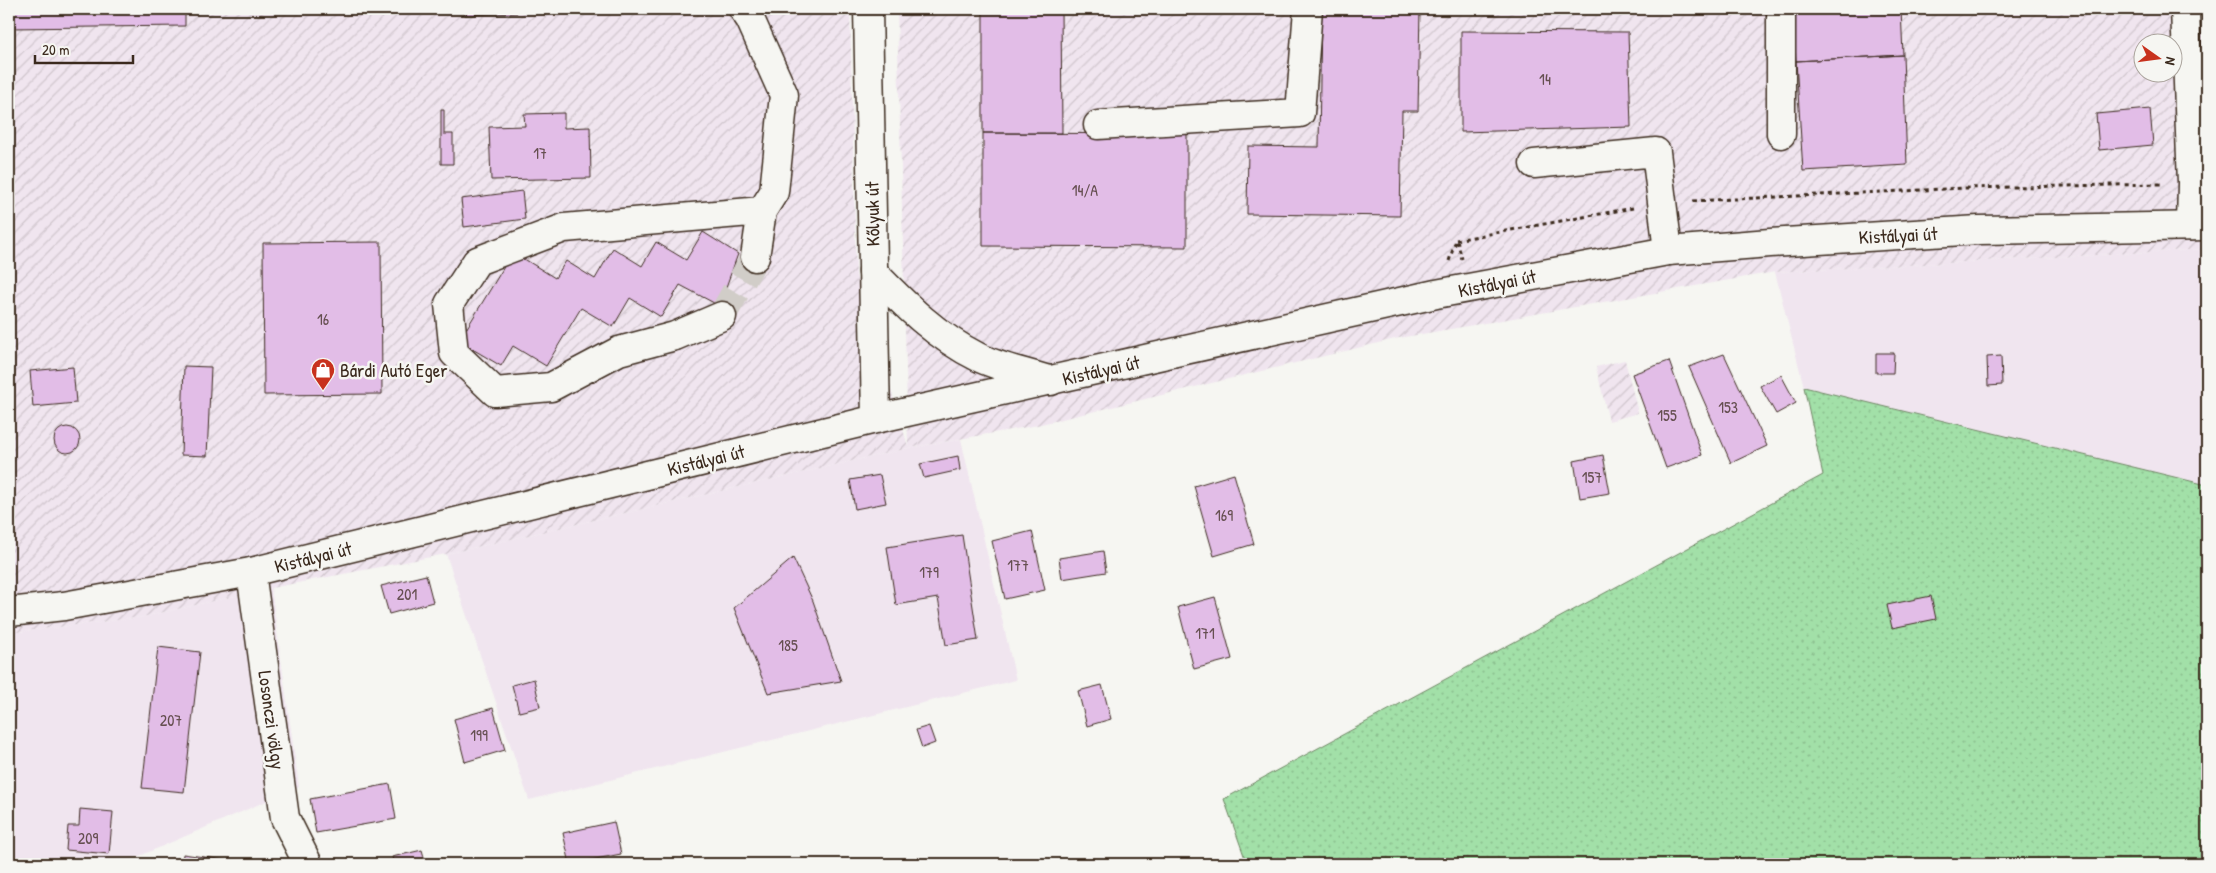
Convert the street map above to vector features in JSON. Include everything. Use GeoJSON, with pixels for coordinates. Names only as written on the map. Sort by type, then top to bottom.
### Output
{"type":"FeatureCollection","features":[{"type":"Feature","properties":{"kind":"main road"},"geometry":{"type":"LineString","coordinates":[[743,9],[750,19],[784,95],[774,192],[762,211],[755,257]]}},
{"type":"Feature","properties":{"kind":"main road","name":"Kőlyuk út"},"geometry":{"type":"LineString","coordinates":[[868,9],[876,419]]}},
{"type":"Feature","properties":{"kind":"main road"},"geometry":{"type":"LineString","coordinates":[[1098,125],[1300,113],[1308,9]]}},
{"type":"Feature","properties":{"kind":"main road"},"geometry":{"type":"LineString","coordinates":[[1781,9],[1781,134]]}},
{"type":"Feature","properties":{"kind":"main road"},"geometry":{"type":"LineString","coordinates":[[2185,9],[2192,183],[2199,226]]}},
{"type":"Feature","properties":{"kind":"main road"},"geometry":{"type":"LineString","coordinates":[[1534,164],[1656,152],[1668,251]]}},
{"type":"Feature","properties":{"kind":"main road"},"geometry":{"type":"LineString","coordinates":[[722,316],[675,336],[619,351],[551,386],[495,392],[454,353],[449,304],[477,261],[564,228],[762,211]]}},
{"type":"Feature","properties":{"kind":"main road","name":"Kistályai út"},"geometry":{"type":"LineString","coordinates":[[9,612],[64,606],[251,572],[876,419],[1436,294],[1668,251],[1979,230],[2199,226]]}},
{"type":"Feature","properties":{"kind":"main road"},"geometry":{"type":"LineString","coordinates":[[872,272],[917,317],[944,337],[979,358],[1051,381]]}},
{"type":"Feature","properties":{"kind":"main road","name":"Losonczi völgy"},"geometry":{"type":"LineString","coordinates":[[251,572],[285,818],[308,864]]}},
{"type":"Feature","properties":{"kind":"path"},"geometry":{"type":"LineString","coordinates":[[1456,240],[1662,202],[1965,188],[2192,183]]}},
{"type":"Feature","properties":{"kind":"shaded area"},"geometry":{"type":"Polygon","coordinates":[[[9,9],[850,9],[856,275],[908,446],[897,9],[2207,9],[2207,249],[1775,272],[1399,338],[1033,426],[909,448],[446,554],[271,588],[142,617],[9,633],[9,9]]]}},
{"type":"Feature","properties":{"kind":"shaded area"},"geometry":{"type":"Polygon","coordinates":[[[2207,249],[2207,485],[1804,387],[1775,272],[2207,249]]]}},
{"type":"Feature","properties":{"kind":"shaded area"},"geometry":{"type":"Polygon","coordinates":[[[1625,360],[1638,413],[1609,421],[1596,367],[1625,360]]]}},
{"type":"Feature","properties":{"kind":"shaded area"},"geometry":{"type":"Polygon","coordinates":[[[961,439],[1016,680],[529,800],[446,554],[909,448],[961,439]]]}},
{"type":"Feature","properties":{"kind":"shaded area"},"geometry":{"type":"Polygon","coordinates":[[[271,588],[299,787],[121,864],[9,864],[9,633],[142,617],[271,588]]]}},
{"type":"Feature","properties":{"kind":"green space"},"geometry":{"type":"Polygon","coordinates":[[[1804,387],[2207,485],[2207,864],[1247,864],[1224,799],[1823,475],[1804,387]]]}},
{"type":"Feature","properties":{"kind":"building"},"geometry":{"type":"Polygon","coordinates":[[[9,9],[185,9],[185,26],[9,28],[9,9]]]}},
{"type":"Feature","properties":{"kind":"building"},"geometry":{"type":"Polygon","coordinates":[[[465,9],[516,9],[517,13],[465,15],[465,9]]]}},
{"type":"Feature","properties":{"kind":"building"},"geometry":{"type":"Polygon","coordinates":[[[983,9],[1061,9],[1062,133],[983,133],[983,9]]]}},
{"type":"Feature","properties":{"kind":"building"},"geometry":{"type":"Polygon","coordinates":[[[1321,9],[1420,9],[1418,111],[1402,111],[1400,216],[1247,214],[1248,146],[1319,147],[1321,9]]]}},
{"type":"Feature","properties":{"kind":"building"},"geometry":{"type":"Polygon","coordinates":[[[1793,9],[1901,9],[1903,55],[1796,61],[1793,9]]]}},
{"type":"Feature","properties":{"kind":"building"},"geometry":{"type":"Polygon","coordinates":[[[1461,31],[1628,32],[1631,127],[1461,132],[1461,31]]]}},
{"type":"Feature","properties":{"kind":"building"},"geometry":{"type":"Polygon","coordinates":[[[1903,55],[1907,165],[1803,171],[1796,61],[1903,55]]]}},
{"type":"Feature","properties":{"kind":"building"},"geometry":{"type":"Polygon","coordinates":[[[2150,109],[2153,145],[2099,150],[2096,114],[2150,109]]]}},
{"type":"Feature","properties":{"kind":"building"},"geometry":{"type":"Polygon","coordinates":[[[441,110],[444,110],[444,134],[453,134],[453,164],[441,164],[441,110]]]}},
{"type":"Feature","properties":{"kind":"building"},"geometry":{"type":"Polygon","coordinates":[[[564,113],[564,128],[590,127],[591,178],[491,180],[489,127],[525,126],[524,114],[564,113]]]}},
{"type":"Feature","properties":{"kind":"building"},"geometry":{"type":"Polygon","coordinates":[[[983,133],[1187,134],[1187,247],[983,246],[983,133]]]}},
{"type":"Feature","properties":{"kind":"building"},"geometry":{"type":"Polygon","coordinates":[[[522,191],[525,219],[464,227],[461,199],[522,191]]]}},
{"type":"Feature","properties":{"kind":"building"},"geometry":{"type":"Polygon","coordinates":[[[703,232],[738,254],[726,287],[714,303],[680,285],[661,317],[630,298],[613,327],[581,308],[546,366],[513,346],[501,366],[459,341],[513,252],[555,278],[566,261],[595,279],[613,248],[642,266],[656,242],[686,260],[703,232]]]}},
{"type":"Feature","properties":{"kind":"building"},"geometry":{"type":"Polygon","coordinates":[[[381,242],[382,394],[264,395],[263,243],[381,242]]]}},
{"type":"Feature","properties":{"kind":"building"},"geometry":{"type":"Polygon","coordinates":[[[1876,353],[1894,353],[1893,373],[1876,373],[1876,353]]]}},
{"type":"Feature","properties":{"kind":"building"},"geometry":{"type":"Polygon","coordinates":[[[1724,354],[1767,446],[1731,463],[1689,367],[1724,354]]]}},
{"type":"Feature","properties":{"kind":"building"},"geometry":{"type":"Polygon","coordinates":[[[2001,356],[2002,385],[1988,386],[1987,357],[2001,356]]]}},
{"type":"Feature","properties":{"kind":"building"},"geometry":{"type":"Polygon","coordinates":[[[1669,361],[1702,455],[1666,468],[1632,374],[1669,361]]]}},
{"type":"Feature","properties":{"kind":"building"},"geometry":{"type":"Polygon","coordinates":[[[184,366],[211,367],[207,456],[181,455],[184,366]]]}},
{"type":"Feature","properties":{"kind":"building"},"geometry":{"type":"Polygon","coordinates":[[[73,367],[76,403],[33,407],[30,371],[73,367]]]}},
{"type":"Feature","properties":{"kind":"building"},"geometry":{"type":"Polygon","coordinates":[[[1781,375],[1796,403],[1776,414],[1760,386],[1781,375]]]}},
{"type":"Feature","properties":{"kind":"building"},"geometry":{"type":"Polygon","coordinates":[[[67,427],[76,431],[80,440],[76,449],[67,453],[58,449],[54,440],[58,431],[67,427]]]}},
{"type":"Feature","properties":{"kind":"building"},"geometry":{"type":"Polygon","coordinates":[[[1603,455],[1610,493],[1580,498],[1574,461],[1603,455]]]}},
{"type":"Feature","properties":{"kind":"building"},"geometry":{"type":"Polygon","coordinates":[[[958,456],[960,470],[924,478],[920,464],[958,456]]]}},
{"type":"Feature","properties":{"kind":"building"},"geometry":{"type":"Polygon","coordinates":[[[1234,474],[1254,544],[1214,556],[1194,486],[1234,474]]]}},
{"type":"Feature","properties":{"kind":"building"},"geometry":{"type":"Polygon","coordinates":[[[880,475],[886,503],[855,509],[850,480],[880,475]]]}},
{"type":"Feature","properties":{"kind":"building"},"geometry":{"type":"Polygon","coordinates":[[[1032,531],[1045,590],[1005,599],[992,541],[1032,531]]]}},
{"type":"Feature","properties":{"kind":"building"},"geometry":{"type":"Polygon","coordinates":[[[962,535],[978,640],[946,645],[938,598],[896,605],[887,547],[962,535]]]}},
{"type":"Feature","properties":{"kind":"building"},"geometry":{"type":"Polygon","coordinates":[[[1103,551],[1106,572],[1062,579],[1059,558],[1103,551]]]}},
{"type":"Feature","properties":{"kind":"building"},"geometry":{"type":"Polygon","coordinates":[[[793,558],[813,601],[841,681],[768,693],[734,608],[793,558]]]}},
{"type":"Feature","properties":{"kind":"building"},"geometry":{"type":"Polygon","coordinates":[[[426,575],[433,602],[389,614],[381,586],[426,575]]]}},
{"type":"Feature","properties":{"kind":"building"},"geometry":{"type":"Polygon","coordinates":[[[1931,596],[1936,619],[1892,628],[1887,605],[1931,596]]]}},
{"type":"Feature","properties":{"kind":"building"},"geometry":{"type":"Polygon","coordinates":[[[1215,597],[1232,659],[1194,669],[1178,607],[1215,597]]]}},
{"type":"Feature","properties":{"kind":"building"},"geometry":{"type":"Polygon","coordinates":[[[158,647],[200,652],[184,792],[142,788],[158,647]]]}},
{"type":"Feature","properties":{"kind":"building"},"geometry":{"type":"Polygon","coordinates":[[[534,679],[540,707],[519,712],[512,685],[534,679]]]}},
{"type":"Feature","properties":{"kind":"building"},"geometry":{"type":"Polygon","coordinates":[[[1102,685],[1111,719],[1087,726],[1078,691],[1102,685]]]}},
{"type":"Feature","properties":{"kind":"building"},"geometry":{"type":"Polygon","coordinates":[[[493,708],[505,750],[465,762],[454,719],[493,708]]]}},
{"type":"Feature","properties":{"kind":"building"},"geometry":{"type":"Polygon","coordinates":[[[929,726],[935,743],[922,748],[916,730],[929,726]]]}},
{"type":"Feature","properties":{"kind":"building"},"geometry":{"type":"Polygon","coordinates":[[[390,784],[396,819],[316,833],[310,799],[390,784]]]}},
{"type":"Feature","properties":{"kind":"building"},"geometry":{"type":"Polygon","coordinates":[[[80,809],[113,812],[109,854],[66,850],[68,826],[79,826],[80,809]]]}},
{"type":"Feature","properties":{"kind":"building"},"geometry":{"type":"Polygon","coordinates":[[[614,822],[621,854],[570,864],[563,833],[614,822]]]}},
{"type":"Feature","properties":{"kind":"building"},"geometry":{"type":"Polygon","coordinates":[[[422,850],[426,864],[394,864],[392,857],[422,850]]]}},
{"type":"Feature","properties":{"kind":"building"},"geometry":{"type":"Polygon","coordinates":[[[183,854],[232,861],[232,864],[182,864],[183,854]]]}},
{"type":"Feature","properties":{"kind":"tunnel"},"geometry":{"type":"LineString","coordinates":[[722,316],[755,257]]}},
{"type":"Feature","properties":{"kind":"place","name":"Bárdi Autó Eger"},"geometry":{"type":"Point","coordinates":[323,391]}}]}
